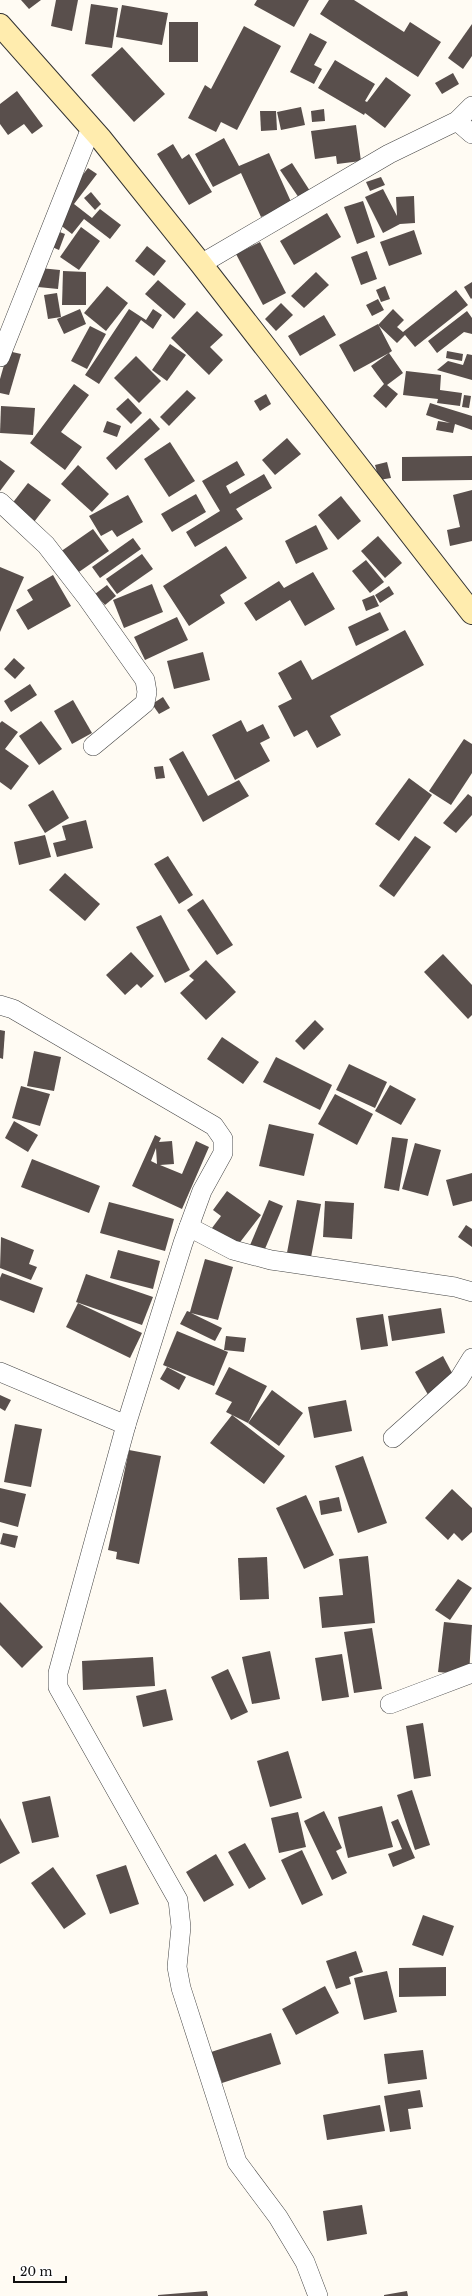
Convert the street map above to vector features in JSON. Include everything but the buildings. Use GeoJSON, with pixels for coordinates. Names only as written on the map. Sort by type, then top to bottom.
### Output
{"type":"FeatureCollection","features":[{"type":"Feature","properties":{"kind":"street"},"geometry":{"type":"LineString","coordinates":[[0,25],[91,128],[201,264],[472,613]]}},
{"type":"Feature","properties":{"kind":"street"},"geometry":{"type":"LineString","coordinates":[[201,264],[362,169],[457,121],[472,106]]}},
{"type":"Feature","properties":{"kind":"street"},"geometry":{"type":"LineString","coordinates":[[457,121],[472,134]]}},
{"type":"Feature","properties":{"kind":"street"},"geometry":{"type":"LineString","coordinates":[[0,357],[91,128]]}},
{"type":"Feature","properties":{"kind":"street"},"geometry":{"type":"LineString","coordinates":[[0,502],[46,545],[87,598],[145,680],[147,692],[145,703],[93,746]]}},
{"type":"Feature","properties":{"kind":"street"},"geometry":{"type":"LineString","coordinates":[[0,1006],[13,1009],[214,1126],[223,1139],[223,1153],[202,1192],[189,1227],[126,1425],[58,1673],[58,1687],[178,1900],[181,1927],[177,1966],[181,1988],[237,2162],[278,2217],[305,2262],[318,2296]]}},
{"type":"Feature","properties":{"kind":"street"},"geometry":{"type":"LineString","coordinates":[[189,1227],[233,1250],[271,1260],[455,1287],[472,1292]]}},
{"type":"Feature","properties":{"kind":"street"},"geometry":{"type":"LineString","coordinates":[[393,1438],[459,1379],[472,1358]]}},
{"type":"Feature","properties":{"kind":"street"},"geometry":{"type":"LineString","coordinates":[[0,1372],[126,1425]]}},
{"type":"Feature","properties":{"kind":"street"},"geometry":{"type":"LineString","coordinates":[[390,1704],[472,1673]]}}]}
